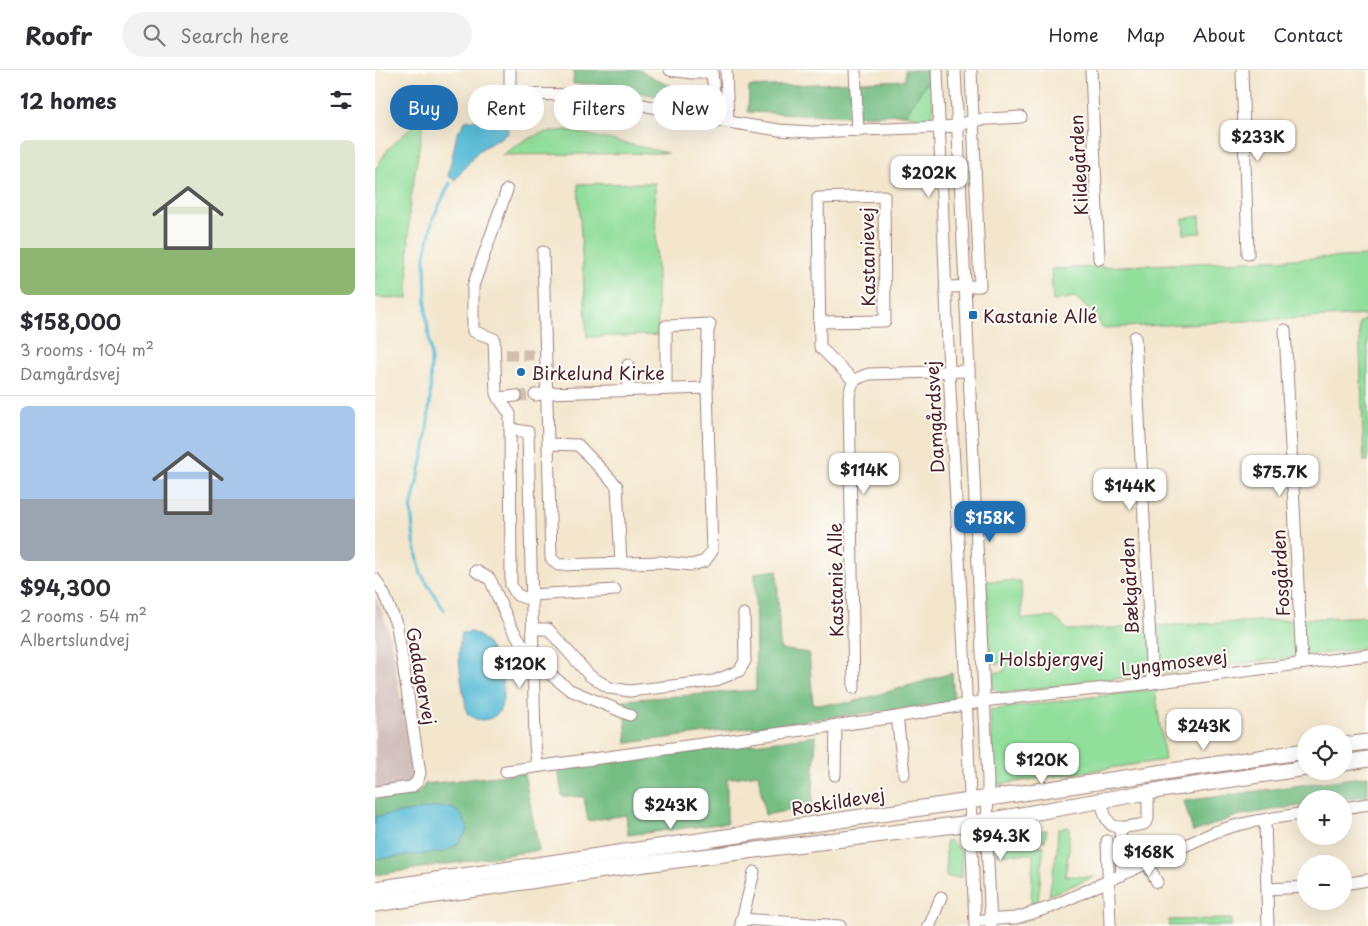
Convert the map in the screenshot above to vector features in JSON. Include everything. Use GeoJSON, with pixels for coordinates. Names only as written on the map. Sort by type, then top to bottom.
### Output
{"type":"FeatureCollection","features":[{"type":"Feature","properties":{"kind":"main road"},"geometry":{"type":"LineString","coordinates":[[1352,745],[1368,742]]}},
{"type":"Feature","properties":{"kind":"main road","name":"Roskildevej"},"geometry":{"type":"LineString","coordinates":[[375,904],[645,864],[854,836],[883,824],[970,811],[988,811],[1107,780],[1297,752]]}},
{"type":"Feature","properties":{"kind":"main road"},"geometry":{"type":"LineString","coordinates":[[1352,762],[1368,759]]}},
{"type":"Feature","properties":{"kind":"main road","name":"Roskildevej"},"geometry":{"type":"LineString","coordinates":[[375,889],[970,811],[988,811],[1101,800],[1297,769]]}},
{"type":"Feature","properties":{"kind":"street"},"geometry":{"type":"LineString","coordinates":[[510,70],[510,94],[582,95],[653,108]]}},
{"type":"Feature","properties":{"kind":"street"},"geometry":{"type":"LineString","coordinates":[[670,70],[712,73],[715,85]]}},
{"type":"Feature","properties":{"kind":"street"},"geometry":{"type":"LineString","coordinates":[[725,85],[726,70]]}},
{"type":"Feature","properties":{"kind":"street"},"geometry":{"type":"LineString","coordinates":[[855,70],[858,131]]}},
{"type":"Feature","properties":{"kind":"street","name":"Damgårdsvej"},"geometry":{"type":"LineString","coordinates":[[937,70],[974,923]]}},
{"type":"Feature","properties":{"kind":"street"},"geometry":{"type":"LineString","coordinates":[[955,70],[984,701],[991,923]]}},
{"type":"Feature","properties":{"kind":"street"},"geometry":{"type":"LineString","coordinates":[[946,287],[980,286],[971,70]]}},
{"type":"Feature","properties":{"kind":"street","name":"Kildegården"},"geometry":{"type":"LineString","coordinates":[[1091,70],[1099,259]]}},
{"type":"Feature","properties":{"kind":"street"},"geometry":{"type":"LineString","coordinates":[[1242,70],[1249,254]]}},
{"type":"Feature","properties":{"kind":"street"},"geometry":{"type":"LineString","coordinates":[[727,122],[779,130],[816,132],[958,126],[973,120],[1021,117]]}},
{"type":"Feature","properties":{"kind":"street"},"geometry":{"type":"LineString","coordinates":[[507,190],[473,286],[473,331],[494,339],[500,355],[496,394],[510,414],[511,585],[517,595],[525,598],[615,590]]}},
{"type":"Feature","properties":{"kind":"street","name":"Kastanievej"},"geometry":{"type":"LineString","coordinates":[[819,322],[885,321],[884,196],[818,198],[819,322],[820,347],[853,380]]}},
{"type":"Feature","properties":{"kind":"street"},"geometry":{"type":"LineString","coordinates":[[543,252],[541,355],[548,393],[551,558],[558,565],[661,562],[692,566],[705,561],[712,551],[707,388],[708,331],[710,324],[667,326],[666,389]]}},
{"type":"Feature","properties":{"kind":"street","name":"Fosgården"},"geometry":{"type":"LineString","coordinates":[[1285,330],[1302,663]]}},
{"type":"Feature","properties":{"kind":"street","name":"Bækgården"},"geometry":{"type":"LineString","coordinates":[[1135,337],[1152,683]]}},
{"type":"Feature","properties":{"kind":"street"},"geometry":{"type":"LineString","coordinates":[[628,365],[629,390]]}},
{"type":"Feature","properties":{"kind":"street"},"geometry":{"type":"LineString","coordinates":[[853,380],[869,374],[969,371]]}},
{"type":"Feature","properties":{"kind":"street","name":"Kastanie Alle"},"geometry":{"type":"LineString","coordinates":[[853,380],[849,396],[854,688]]}},
{"type":"Feature","properties":{"kind":"street"},"geometry":{"type":"LineString","coordinates":[[535,395],[707,388]]}},
{"type":"Feature","properties":{"kind":"street"},"geometry":{"type":"LineString","coordinates":[[499,398],[516,396]]}},
{"type":"Feature","properties":{"kind":"street"},"geometry":{"type":"LineString","coordinates":[[510,429],[528,432],[537,766]]}},
{"type":"Feature","properties":{"kind":"street"},"geometry":{"type":"LineString","coordinates":[[549,444],[578,445],[617,486],[621,563]]}},
{"type":"Feature","properties":{"kind":"street"},"geometry":{"type":"LineString","coordinates":[[476,571],[489,579],[510,625],[533,661],[570,690],[630,715]]}},
{"type":"Feature","properties":{"kind":"street","name":"Gadagervej"},"geometry":{"type":"LineString","coordinates":[[375,579],[385,594],[397,626],[420,773],[417,782],[411,787],[375,792]]}},
{"type":"Feature","properties":{"kind":"street"},"geometry":{"type":"LineString","coordinates":[[532,629],[548,629],[590,676],[610,688],[630,691],[715,681],[739,671],[745,661],[744,614]]}},
{"type":"Feature","properties":{"kind":"street","name":"Lyngmosevej"},"geometry":{"type":"LineString","coordinates":[[984,701],[1152,683],[1368,654]]}},
{"type":"Feature","properties":{"kind":"street"},"geometry":{"type":"LineString","coordinates":[[506,770],[897,717],[984,701]]}},
{"type":"Feature","properties":{"kind":"street"},"geometry":{"type":"LineString","coordinates":[[897,717],[904,774]]}},
{"type":"Feature","properties":{"kind":"street"},"geometry":{"type":"LineString","coordinates":[[835,775],[836,725]]}},
{"type":"Feature","properties":{"kind":"street"},"geometry":{"type":"LineString","coordinates":[[1101,800],[1109,823],[1120,828],[1145,824],[1147,822],[1148,792]]}},
{"type":"Feature","properties":{"kind":"street"},"geometry":{"type":"LineString","coordinates":[[1352,807],[1368,804]]}},
{"type":"Feature","properties":{"kind":"street"},"geometry":{"type":"LineString","coordinates":[[974,923],[991,923],[1033,913],[1109,882],[1215,832],[1241,824],[1297,815]]}},
{"type":"Feature","properties":{"kind":"street"},"geometry":{"type":"LineString","coordinates":[[1265,820],[1268,926]]}},
{"type":"Feature","properties":{"kind":"street"},"geometry":{"type":"LineString","coordinates":[[1120,828],[1122,875]]}},
{"type":"Feature","properties":{"kind":"street"},"geometry":{"type":"LineString","coordinates":[[1107,841],[1110,926]]}},
{"type":"Feature","properties":{"kind":"street"},"geometry":{"type":"LineString","coordinates":[[1147,863],[1157,882]]}},
{"type":"Feature","properties":{"kind":"street"},"geometry":{"type":"LineString","coordinates":[[754,872],[741,922],[840,926]]}},
{"type":"Feature","properties":{"kind":"street"},"geometry":{"type":"LineString","coordinates":[[1352,883],[1368,880]]}},
{"type":"Feature","properties":{"kind":"street"},"geometry":{"type":"LineString","coordinates":[[1267,889],[1297,887]]}},
{"type":"Feature","properties":{"kind":"street"},"geometry":{"type":"LineString","coordinates":[[928,926],[941,897]]}},
{"type":"Feature","properties":{"kind":"shaded area"},"geometry":{"type":"Polygon","coordinates":[[[375,596],[390,637],[416,789],[375,797],[375,596]]]}},
{"type":"Feature","properties":{"kind":"green space"},"geometry":{"type":"Polygon","coordinates":[[[574,70],[640,70],[670,85],[653,85],[653,95],[643,93],[643,85],[573,84],[574,70]]]}},
{"type":"Feature","properties":{"kind":"green space"},"geometry":{"type":"Polygon","coordinates":[[[905,70],[932,70],[932,74],[906,114],[849,116],[748,112],[749,87],[905,80],[905,70]]]}},
{"type":"Feature","properties":{"kind":"green space"},"geometry":{"type":"Polygon","coordinates":[[[932,74],[933,122],[906,114],[932,74]]]}},
{"type":"Feature","properties":{"kind":"green space"},"geometry":{"type":"Polygon","coordinates":[[[409,130],[422,130],[409,210],[408,299],[375,297],[375,169],[389,148],[409,130]]]}},
{"type":"Feature","properties":{"kind":"green space"},"geometry":{"type":"Polygon","coordinates":[[[567,130],[668,153],[502,155],[520,143],[541,133],[567,130]]]}},
{"type":"Feature","properties":{"kind":"green space"},"geometry":{"type":"Polygon","coordinates":[[[655,183],[658,335],[587,337],[578,184],[655,183]]]}},
{"type":"Feature","properties":{"kind":"green space"},"geometry":{"type":"Polygon","coordinates":[[[1200,216],[1201,233],[1184,234],[1183,219],[1200,216]]]}},
{"type":"Feature","properties":{"kind":"green space"},"geometry":{"type":"Polygon","coordinates":[[[1368,256],[1368,315],[1102,328],[1097,317],[1075,297],[1053,301],[1051,269],[1368,256]]]}},
{"type":"Feature","properties":{"kind":"green space"},"geometry":{"type":"Polygon","coordinates":[[[1368,319],[1368,461],[1364,461],[1359,323],[1368,319]]]}},
{"type":"Feature","properties":{"kind":"green space"},"geometry":{"type":"Polygon","coordinates":[[[777,570],[780,649],[809,653],[813,704],[849,703],[952,673],[954,702],[627,743],[624,700],[756,690],[755,573],[777,570]]]}},
{"type":"Feature","properties":{"kind":"green space"},"geometry":{"type":"Polygon","coordinates":[[[986,581],[1021,581],[1022,619],[1054,617],[1068,630],[1368,616],[1368,648],[1000,693],[993,688],[994,673],[1004,671],[1005,667],[1002,663],[997,664],[990,652],[986,581]]]}},
{"type":"Feature","properties":{"kind":"green space"},"geometry":{"type":"Polygon","coordinates":[[[1155,689],[1165,760],[994,785],[990,710],[1155,689]]]}},
{"type":"Feature","properties":{"kind":"green space"},"geometry":{"type":"Polygon","coordinates":[[[816,736],[812,806],[765,815],[758,774],[727,779],[727,823],[628,835],[626,815],[588,821],[584,797],[562,796],[558,769],[816,736]]]}},
{"type":"Feature","properties":{"kind":"green space"},"geometry":{"type":"Polygon","coordinates":[[[524,773],[539,850],[375,875],[375,799],[419,793],[425,784],[524,773]]]}},
{"type":"Feature","properties":{"kind":"green space"},"geometry":{"type":"Polygon","coordinates":[[[1368,776],[1368,796],[1352,798],[1352,790],[1297,790],[1297,806],[1240,815],[1193,832],[1184,801],[1339,780],[1352,780],[1352,778],[1368,776]]]}},
{"type":"Feature","properties":{"kind":"green space"},"geometry":{"type":"Polygon","coordinates":[[[1069,827],[1069,850],[1065,876],[1094,877],[1049,895],[1057,850],[1058,829],[1069,827]]]}},
{"type":"Feature","properties":{"kind":"green space"},"geometry":{"type":"Polygon","coordinates":[[[1047,830],[1045,841],[1006,835],[1018,833],[1018,836],[1027,836],[1028,832],[1047,830]]]}},
{"type":"Feature","properties":{"kind":"green space"},"geometry":{"type":"Polygon","coordinates":[[[949,840],[961,851],[962,877],[946,877],[946,841],[949,840]]]}},
{"type":"Feature","properties":{"kind":"green space"},"geometry":{"type":"Polygon","coordinates":[[[997,840],[1044,846],[1038,901],[1031,904],[1033,854],[997,854],[997,840]]]}},
{"type":"Feature","properties":{"kind":"green space"},"geometry":{"type":"Polygon","coordinates":[[[1231,919],[1231,926],[1169,926],[1169,920],[1231,919]]]}},
{"type":"Feature","properties":{"kind":"water"},"geometry":{"type":"Polygon","coordinates":[[[468,120],[468,130],[508,130],[508,133],[478,151],[455,180],[448,176],[457,134],[465,121],[468,120]]]}},
{"type":"Feature","properties":{"kind":"water"},"geometry":{"type":"Polygon","coordinates":[[[470,632],[479,636],[488,645],[495,657],[503,687],[503,701],[499,712],[491,718],[484,720],[475,719],[467,713],[462,683],[459,663],[460,643],[462,633],[470,632]]]}},
{"type":"Feature","properties":{"kind":"water"},"geometry":{"type":"Polygon","coordinates":[[[436,807],[453,809],[460,814],[468,829],[458,844],[444,852],[375,859],[375,817],[436,807]]]}},
{"type":"Feature","properties":{"kind":"waterway"},"geometry":{"type":"LineString","coordinates":[[444,610],[421,574],[414,541],[411,509],[425,448],[430,402],[431,354],[426,314],[425,256],[433,218],[450,183]]}},
{"type":"Feature","properties":{"kind":"tunnel"},"geometry":{"type":"LineString","coordinates":[[506,355],[535,355]]}},
{"type":"Feature","properties":{"kind":"tunnel"},"geometry":{"type":"LineString","coordinates":[[516,396],[535,395]]}},
{"type":"Feature","properties":{"kind":"place","name":"Kastanie Allé"},"geometry":{"type":"Point","coordinates":[973,315]}},
{"type":"Feature","properties":{"kind":"place","name":"Birkelund Kirke"},"geometry":{"type":"Point","coordinates":[521,372]}},
{"type":"Feature","properties":{"kind":"place","name":"Holsbjergvej"},"geometry":{"type":"Point","coordinates":[989,658]}}]}
